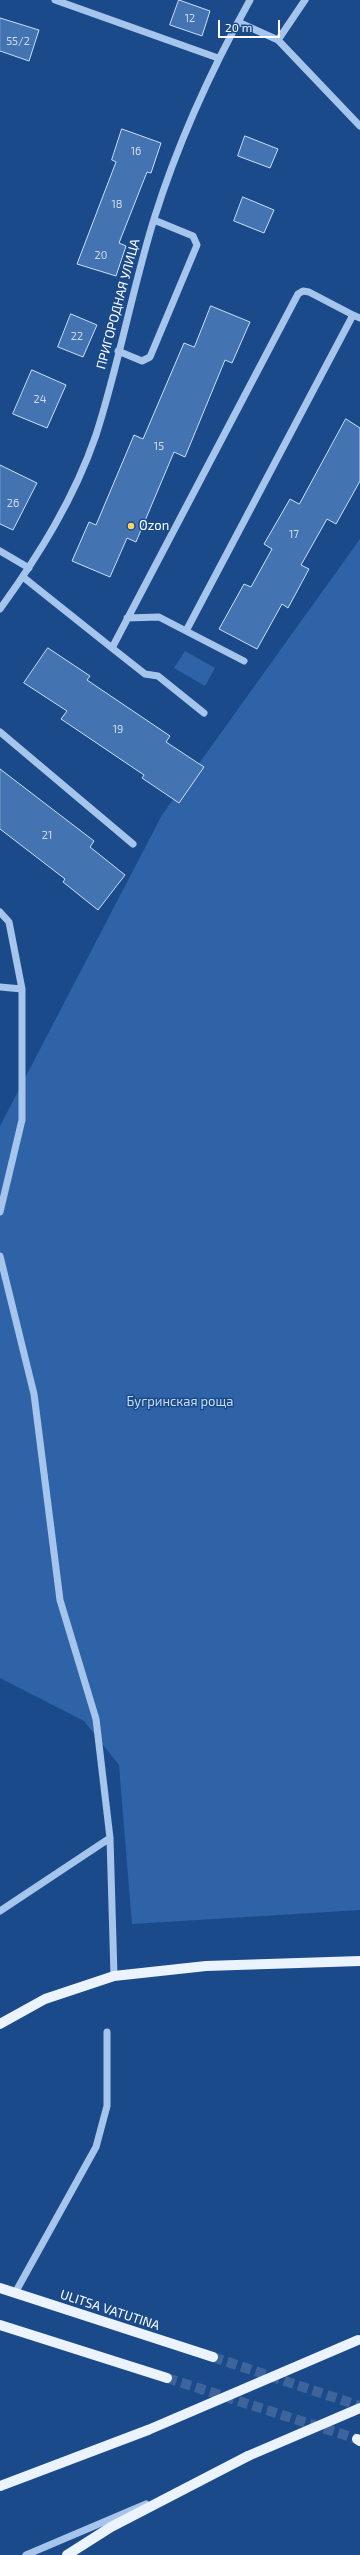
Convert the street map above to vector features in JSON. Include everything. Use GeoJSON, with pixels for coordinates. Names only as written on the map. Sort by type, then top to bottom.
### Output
{"type":"FeatureCollection","features":[{"type":"Feature","properties":{"kind":"main road"},"geometry":{"type":"LineString","coordinates":[[0,2024],[45,1999],[114,1976],[206,1966],[360,1961]]}},
{"type":"Feature","properties":{"kind":"main road","name":"ULITSA VATUTINA"},"geometry":{"type":"LineString","coordinates":[[0,2288],[213,2357]]}},
{"type":"Feature","properties":{"kind":"main road"},"geometry":{"type":"LineString","coordinates":[[0,2325],[167,2378]]}},
{"type":"Feature","properties":{"kind":"main road"},"geometry":{"type":"LineString","coordinates":[[0,2486],[148,2430],[359,2339]]}},
{"type":"Feature","properties":{"kind":"main road"},"geometry":{"type":"LineString","coordinates":[[67,2555],[111,2527],[248,2456],[360,2408]]}},
{"type":"Feature","properties":{"kind":"street"},"geometry":{"type":"LineString","coordinates":[[55,0],[218,58]]}},
{"type":"Feature","properties":{"kind":"street","name":"ПРИГОРОДНАЯ УЛИЦА"},"geometry":{"type":"LineString","coordinates":[[0,609],[50,536],[96,435],[154,220],[180,142],[218,58],[250,0]]}},
{"type":"Feature","properties":{"kind":"street"},"geometry":{"type":"LineString","coordinates":[[278,40],[305,0]]}},
{"type":"Feature","properties":{"kind":"street"},"geometry":{"type":"LineString","coordinates":[[238,22],[278,40],[360,126]]}},
{"type":"Feature","properties":{"kind":"street"},"geometry":{"type":"LineString","coordinates":[[118,351],[142,361],[150,357],[197,245],[193,236],[154,220]]}},
{"type":"Feature","properties":{"kind":"street"},"geometry":{"type":"LineString","coordinates":[[112,648],[298,294],[303,291],[309,292],[357,316],[186,631]]}},
{"type":"Feature","properties":{"kind":"street"},"geometry":{"type":"LineString","coordinates":[[0,550],[29,568]]}},
{"type":"Feature","properties":{"kind":"street"},"geometry":{"type":"LineString","coordinates":[[23,577],[145,674],[158,676],[204,713]]}},
{"type":"Feature","properties":{"kind":"street"},"geometry":{"type":"LineString","coordinates":[[127,618],[159,617],[244,661]]}},
{"type":"Feature","properties":{"kind":"street"},"geometry":{"type":"LineString","coordinates":[[0,732],[133,844]]}},
{"type":"Feature","properties":{"kind":"street"},"geometry":{"type":"LineString","coordinates":[[0,912],[9,922],[22,989],[22,1120],[0,1212]]}},
{"type":"Feature","properties":{"kind":"street"},"geometry":{"type":"LineString","coordinates":[[0,987],[22,989]]}},
{"type":"Feature","properties":{"kind":"street"},"geometry":{"type":"LineString","coordinates":[[0,1256],[34,1394],[60,1600],[96,1719],[110,1838],[114,1976]]}},
{"type":"Feature","properties":{"kind":"street"},"geometry":{"type":"LineString","coordinates":[[0,1911],[110,1838]]}},
{"type":"Feature","properties":{"kind":"street"},"geometry":{"type":"LineString","coordinates":[[15,2292],[96,2147],[107,2106],[107,2032]]}},
{"type":"Feature","properties":{"kind":"street"},"geometry":{"type":"LineString","coordinates":[[26,2555],[84,2529],[173,2494]]}},
{"type":"Feature","properties":{"kind":"green space","name":"Бугринская роща"},"geometry":{"type":"Polygon","coordinates":[[[360,539],[360,1910],[132,1924],[119,1765],[84,1721],[0,1678],[0,1126],[162,815],[360,539]]]}},
{"type":"Feature","properties":{"kind":"green space"},"geometry":{"type":"Polygon","coordinates":[[[185,651],[215,668],[205,686],[174,668],[185,651]]]}},
{"type":"Feature","properties":{"kind":"building"},"geometry":{"type":"Polygon","coordinates":[[[179,0],[210,11],[202,36],[170,25],[179,0]]]}},
{"type":"Feature","properties":{"kind":"building"},"geometry":{"type":"Polygon","coordinates":[[[0,18],[39,30],[29,61],[0,51],[0,18]]]}},
{"type":"Feature","properties":{"kind":"building"},"geometry":{"type":"Polygon","coordinates":[[[122,129],[161,143],[151,173],[147,172],[119,243],[126,246],[116,276],[77,264],[116,162],[112,160],[122,129]]]}},
{"type":"Feature","properties":{"kind":"building"},"geometry":{"type":"Polygon","coordinates":[[[245,136],[278,149],[270,168],[238,156],[245,136]]]}},
{"type":"Feature","properties":{"kind":"building"},"geometry":{"type":"Polygon","coordinates":[[[243,197],[274,210],[264,233],[234,221],[243,197]]]}},
{"type":"Feature","properties":{"kind":"building"},"geometry":{"type":"Polygon","coordinates":[[[211,306],[250,322],[232,363],[225,360],[185,457],[174,452],[136,542],[127,538],[110,577],[72,561],[89,522],[96,525],[134,435],[143,439],[184,343],[194,347],[211,306]]]}},
{"type":"Feature","properties":{"kind":"building"},"geometry":{"type":"Polygon","coordinates":[[[71,314],[97,325],[83,357],[58,347],[71,314]]]}},
{"type":"Feature","properties":{"kind":"building"},"geometry":{"type":"Polygon","coordinates":[[[32,370],[66,385],[47,428],[13,414],[32,370]]]}},
{"type":"Feature","properties":{"kind":"building"},"geometry":{"type":"Polygon","coordinates":[[[346,419],[360,428],[360,481],[336,524],[327,519],[301,565],[309,569],[288,608],[282,604],[257,649],[219,629],[244,584],[251,587],[272,549],[264,544],[290,499],[299,504],[346,419]]]}},
{"type":"Feature","properties":{"kind":"building"},"geometry":{"type":"Polygon","coordinates":[[[0,465],[37,483],[13,530],[0,524],[0,465]]]}},
{"type":"Feature","properties":{"kind":"building"},"geometry":{"type":"Polygon","coordinates":[[[48,648],[90,676],[87,680],[170,736],[166,742],[204,767],[179,803],[142,778],[144,775],[61,719],[67,711],[24,683],[48,648]]]}},
{"type":"Feature","properties":{"kind":"building"},"geometry":{"type":"Polygon","coordinates":[[[0,769],[94,841],[90,847],[125,875],[98,910],[63,882],[65,879],[0,829],[0,769]]]}},
{"type":"Feature","properties":{"kind":"tunnel"},"geometry":{"type":"LineString","coordinates":[[213,2357],[360,2406]]}},
{"type":"Feature","properties":{"kind":"tunnel"},"geometry":{"type":"LineString","coordinates":[[167,2378],[357,2439]]}},
{"type":"Feature","properties":{"kind":"place","name":"Ozon"},"geometry":{"type":"Point","coordinates":[131,526]}}]}
